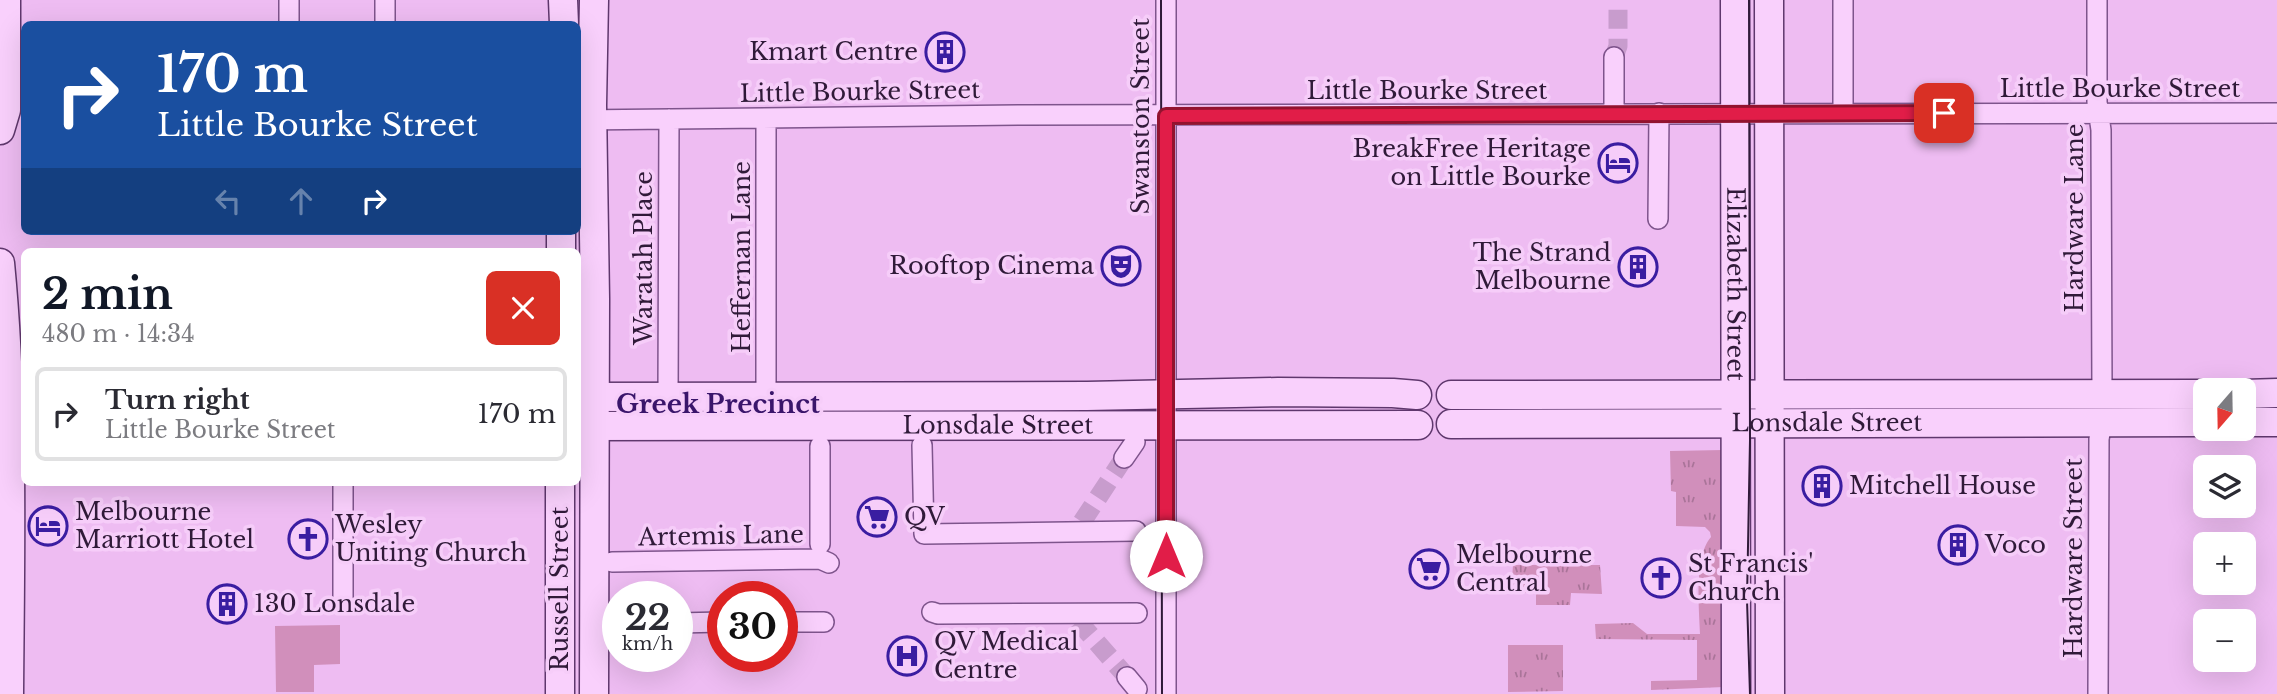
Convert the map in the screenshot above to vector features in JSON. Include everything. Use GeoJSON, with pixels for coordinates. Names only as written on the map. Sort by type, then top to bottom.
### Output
{"type":"FeatureCollection","features":[{"type":"Feature","properties":{"kind":"main road"},"geometry":{"type":"LineString","coordinates":[[6,0],[7,121]]}},
{"type":"Feature","properties":{"kind":"main road"},"geometry":{"type":"LineString","coordinates":[[563,0],[564,21]]}},
{"type":"Feature","properties":{"kind":"main road","name":"Russell Street"},"geometry":{"type":"LineString","coordinates":[[594,0],[585,52],[586,426],[595,525],[594,694]]}},
{"type":"Feature","properties":{"kind":"main road","name":"Elizabeth Street"},"geometry":{"type":"LineString","coordinates":[[1735,0],[1736,694]]}},
{"type":"Feature","properties":{"kind":"main road","name":"Elizabeth Street"},"geometry":{"type":"LineString","coordinates":[[1769,0],[1770,694]]}},
{"type":"Feature","properties":{"kind":"main road"},"geometry":{"type":"LineString","coordinates":[[0,263],[11,401],[11,432],[5,480],[9,694]]}},
{"type":"Feature","properties":{"kind":"main road","name":"Lonsdale Street"},"geometry":{"type":"LineString","coordinates":[[586,397],[1087,396],[1355,392],[1417,396]]}},
{"type":"Feature","properties":{"kind":"main road"},"geometry":{"type":"LineString","coordinates":[[2256,394],[2277,393]]}},
{"type":"Feature","properties":{"kind":"main road"},"geometry":{"type":"LineString","coordinates":[[1980,394],[1980,423]]}},
{"type":"Feature","properties":{"kind":"main road"},"geometry":{"type":"LineString","coordinates":[[2102,394],[2102,422]]}},
{"type":"Feature","properties":{"kind":"main road","name":"Lonsdale Street"},"geometry":{"type":"LineString","coordinates":[[1451,395],[2193,394]]}},
{"type":"Feature","properties":{"kind":"main road"},"geometry":{"type":"LineString","coordinates":[[948,395],[949,424]]}},
{"type":"Feature","properties":{"kind":"main road"},"geometry":{"type":"LineString","coordinates":[[874,425],[875,396]]}},
{"type":"Feature","properties":{"kind":"main road"},"geometry":{"type":"LineString","coordinates":[[1087,396],[1088,425]]}},
{"type":"Feature","properties":{"kind":"main road","name":"Lonsdale Street"},"geometry":{"type":"LineString","coordinates":[[1451,424],[2193,422]]}},
{"type":"Feature","properties":{"kind":"main road"},"geometry":{"type":"LineString","coordinates":[[2256,422],[2277,422]]}},
{"type":"Feature","properties":{"kind":"main road","name":"Lonsdale Street"},"geometry":{"type":"LineString","coordinates":[[586,426],[1418,425]]}},
{"type":"Feature","properties":{"kind":"main road","name":"Russell Street"},"geometry":{"type":"LineString","coordinates":[[560,486],[560,694]]}},
{"type":"Feature","properties":{"kind":"main road"},"geometry":{"type":"LineString","coordinates":[[560,526],[595,525]]}},
{"type":"Feature","properties":{"kind":"street"},"geometry":{"type":"LineString","coordinates":[[289,0],[289,21]]}},
{"type":"Feature","properties":{"kind":"street"},"geometry":{"type":"LineString","coordinates":[[385,0],[385,21]]}},
{"type":"Feature","properties":{"kind":"street","name":"Swanston Street"},"geometry":{"type":"LineString","coordinates":[[1166,0],[1166,694]]}},
{"type":"Feature","properties":{"kind":"street"},"geometry":{"type":"LineString","coordinates":[[1843,0],[1843,113]]}},
{"type":"Feature","properties":{"kind":"street","name":"Hardware Lane"},"geometry":{"type":"LineString","coordinates":[[2097,0],[2102,394]]}},
{"type":"Feature","properties":{"kind":"street"},"geometry":{"type":"LineString","coordinates":[[1614,57],[1614,114]]}},
{"type":"Feature","properties":{"kind":"street"},"geometry":{"type":"LineString","coordinates":[[1658,219],[1659,113]]}},
{"type":"Feature","properties":{"kind":"street","name":"Little Bourke Street"},"geometry":{"type":"LineString","coordinates":[[585,120],[1659,113],[2277,113]]}},
{"type":"Feature","properties":{"kind":"street","name":"Heffernan Lane"},"geometry":{"type":"LineString","coordinates":[[766,118],[766,397]]}},
{"type":"Feature","properties":{"kind":"street","name":"Waratah Place"},"geometry":{"type":"LineString","coordinates":[[668,397],[669,119]]}},
{"type":"Feature","properties":{"kind":"street","name":"Hardware Street"},"geometry":{"type":"LineString","coordinates":[[2098,694],[2099,439],[2102,422]]}},
{"type":"Feature","properties":{"kind":"street"},"geometry":{"type":"LineString","coordinates":[[922,445],[924,534],[1079,527],[1136,531]]}},
{"type":"Feature","properties":{"kind":"street"},"geometry":{"type":"LineString","coordinates":[[820,446],[820,544]]}},
{"type":"Feature","properties":{"kind":"street"},"geometry":{"type":"LineString","coordinates":[[343,486],[343,603]]}},
{"type":"Feature","properties":{"kind":"street","name":"Artemis Lane"},"geometry":{"type":"LineString","coordinates":[[612,562],[820,559],[829,563]]}},
{"type":"Feature","properties":{"kind":"street"},"geometry":{"type":"LineString","coordinates":[[932,612],[1075,617],[1137,613]]}},
{"type":"Feature","properties":{"kind":"street"},"geometry":{"type":"LineString","coordinates":[[798,622],[824,622]]}},
{"type":"Feature","properties":{"kind":"green space"},"geometry":{"type":"Polygon","coordinates":[[[1723,450],[1724,687],[1651,690],[1651,681],[1697,680],[1697,640],[1596,639],[1595,624],[1633,623],[1647,634],[1700,634],[1700,569],[1711,537],[1705,527],[1676,526],[1676,492],[1671,491],[1670,451],[1723,450]]]}},
{"type":"Feature","properties":{"kind":"green space"},"geometry":{"type":"Polygon","coordinates":[[[1513,565],[1600,565],[1602,594],[1571,593],[1570,605],[1536,605],[1536,593],[1511,593],[1513,565]]]}},
{"type":"Feature","properties":{"kind":"green space"},"geometry":{"type":"Polygon","coordinates":[[[340,625],[340,664],[314,665],[314,692],[276,692],[275,626],[340,625]]]}},
{"type":"Feature","properties":{"kind":"green space"},"geometry":{"type":"Polygon","coordinates":[[[1508,645],[1563,645],[1563,691],[1508,692],[1508,645]]]}},
{"type":"Feature","properties":{"kind":"tunnel"},"geometry":{"type":"LineString","coordinates":[[1614,57],[1618,46],[1618,0]]}},
{"type":"Feature","properties":{"kind":"tunnel"},"geometry":{"type":"LineString","coordinates":[[1082,522],[1124,458]]}},
{"type":"Feature","properties":{"kind":"tunnel"},"geometry":{"type":"LineString","coordinates":[[1078,621],[1127,677]]}},
{"type":"Feature","properties":{"kind":"tram line"},"geometry":{"type":"LineString","coordinates":[[1161,0],[1162,694]]}},
{"type":"Feature","properties":{"kind":"tram line"},"geometry":{"type":"LineString","coordinates":[[1749,0],[1750,440],[1747,600],[1750,694]]}},
{"type":"Feature","properties":{"kind":"place","name":"Kmart Centre"},"geometry":{"type":"Point","coordinates":[945,52]}},
{"type":"Feature","properties":{"kind":"place","name":"BreakFree Heritage on Little Bourke"},"geometry":{"type":"Point","coordinates":[1618,163]}},
{"type":"Feature","properties":{"kind":"place","name":"Rooftop Cinema"},"geometry":{"type":"Point","coordinates":[1121,266]}},
{"type":"Feature","properties":{"kind":"place","name":"The Strand Melbourne"},"geometry":{"type":"Point","coordinates":[1638,267]}},
{"type":"Feature","properties":{"kind":"place","name":"Mitchell House"},"geometry":{"type":"Point","coordinates":[1822,486]}},
{"type":"Feature","properties":{"kind":"place","name":"QV"},"geometry":{"type":"Point","coordinates":[877,517]}},
{"type":"Feature","properties":{"kind":"place","name":"Melbourne Marriott Hotel"},"geometry":{"type":"Point","coordinates":[48,526]}},
{"type":"Feature","properties":{"kind":"place","name":"Wesley Uniting Church"},"geometry":{"type":"Point","coordinates":[308,539]}},
{"type":"Feature","properties":{"kind":"place","name":"Voco"},"geometry":{"type":"Point","coordinates":[1958,545]}},
{"type":"Feature","properties":{"kind":"place","name":"Melbourne Central"},"geometry":{"type":"Point","coordinates":[1429,569]}},
{"type":"Feature","properties":{"kind":"place","name":"St Francis' Church"},"geometry":{"type":"Point","coordinates":[1661,578]}},
{"type":"Feature","properties":{"kind":"place","name":"130 Lonsdale"},"geometry":{"type":"Point","coordinates":[227,604]}},
{"type":"Feature","properties":{"kind":"place","name":"QV Medical Centre"},"geometry":{"type":"Point","coordinates":[907,656]}},
{"type":"Feature","properties":{"kind":"district","name":"Greek Precinct"},"geometry":{"type":"Point","coordinates":[718,404]}},
{"type":"Feature","properties":{"kind":"route"},"geometry":{"type":"LineString","coordinates":[[1166,556],[1166,116],[1944,113]]}}]}
